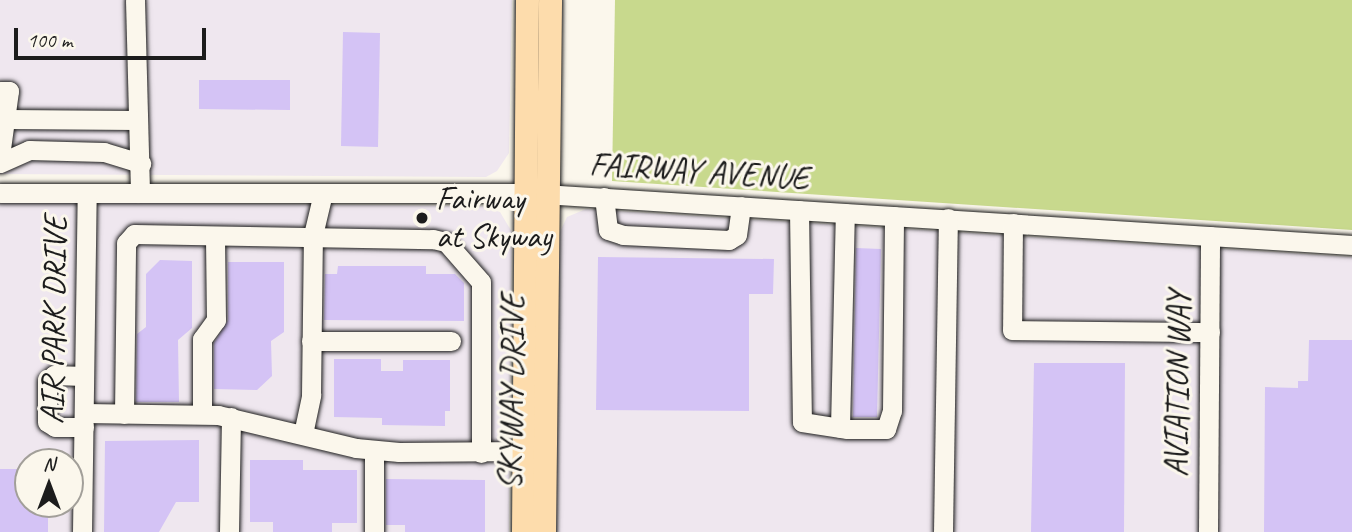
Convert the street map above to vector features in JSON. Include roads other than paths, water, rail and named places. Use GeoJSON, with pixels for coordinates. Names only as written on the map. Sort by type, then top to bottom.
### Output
{"type":"FeatureCollection","features":[{"type":"Feature","properties":{"kind":"main road","name":"SKYWAY DRIVE"},"geometry":{"type":"LineString","coordinates":[[527,0],[537,194],[544,532]]}},
{"type":"Feature","properties":{"kind":"main road","name":"SKYWAY DRIVE"},"geometry":{"type":"LineString","coordinates":[[523,532],[524,451],[537,194],[550,0]]}},
{"type":"Feature","properties":{"kind":"street"},"geometry":{"type":"LineString","coordinates":[[135,0],[135,120]]}},
{"type":"Feature","properties":{"kind":"street"},"geometry":{"type":"LineString","coordinates":[[0,91],[9,91],[7,119],[1,132],[0,156]]}},
{"type":"Feature","properties":{"kind":"street"},"geometry":{"type":"LineString","coordinates":[[7,119],[135,120],[141,123],[140,193]]}},
{"type":"Feature","properties":{"kind":"street"},"geometry":{"type":"LineString","coordinates":[[0,163],[29,150],[104,152],[141,163]]}},
{"type":"Feature","properties":{"kind":"street","name":"FAIRWAY AVENUE"},"geometry":{"type":"LineString","coordinates":[[0,192],[537,194],[1352,245]]}},
{"type":"Feature","properties":{"kind":"street","name":"AIR PARK DRIVE"},"geometry":{"type":"LineString","coordinates":[[82,532],[87,193]]}},
{"type":"Feature","properties":{"kind":"street"},"geometry":{"type":"LineString","coordinates":[[303,434],[311,395],[313,234],[323,193]]}},
{"type":"Feature","properties":{"kind":"street"},"geometry":{"type":"LineString","coordinates":[[604,197],[608,230],[635,235],[729,240],[737,235],[741,206]]}},
{"type":"Feature","properties":{"kind":"street"},"geometry":{"type":"LineString","coordinates":[[799,210],[802,422],[840,428],[886,429],[892,411],[894,216]]}},
{"type":"Feature","properties":{"kind":"street"},"geometry":{"type":"LineString","coordinates":[[840,428],[845,213]]}},
{"type":"Feature","properties":{"kind":"street"},"geometry":{"type":"LineString","coordinates":[[943,532],[948,219]]}},
{"type":"Feature","properties":{"kind":"street"},"geometry":{"type":"LineString","coordinates":[[1013,223],[1012,330],[1210,332]]}},
{"type":"Feature","properties":{"kind":"street"},"geometry":{"type":"LineString","coordinates":[[124,414],[127,243],[134,234],[313,234],[433,239],[446,242],[464,258],[481,282],[481,453]]}},
{"type":"Feature","properties":{"kind":"street"},"geometry":{"type":"LineString","coordinates":[[202,414],[202,338],[216,320],[215,236]]}},
{"type":"Feature","properties":{"kind":"street","name":"AVIATION WAY"},"geometry":{"type":"LineString","coordinates":[[1208,532],[1210,236]]}},
{"type":"Feature","properties":{"kind":"street"},"geometry":{"type":"LineString","coordinates":[[311,341],[451,341]]}},
{"type":"Feature","properties":{"kind":"street"},"geometry":{"type":"LineString","coordinates":[[84,376],[54,375],[47,381],[47,422],[55,427],[124,414],[202,414],[232,417],[374,450],[481,453],[524,451]]}},
{"type":"Feature","properties":{"kind":"street"},"geometry":{"type":"LineString","coordinates":[[229,532],[232,417]]}},
{"type":"Feature","properties":{"kind":"street"},"geometry":{"type":"LineString","coordinates":[[374,450],[374,532]]}},
{"type":"Feature","properties":{"kind":"place","name":"Fairway at Skyway"},"geometry":{"type":"Point","coordinates":[422,218]}}]}
